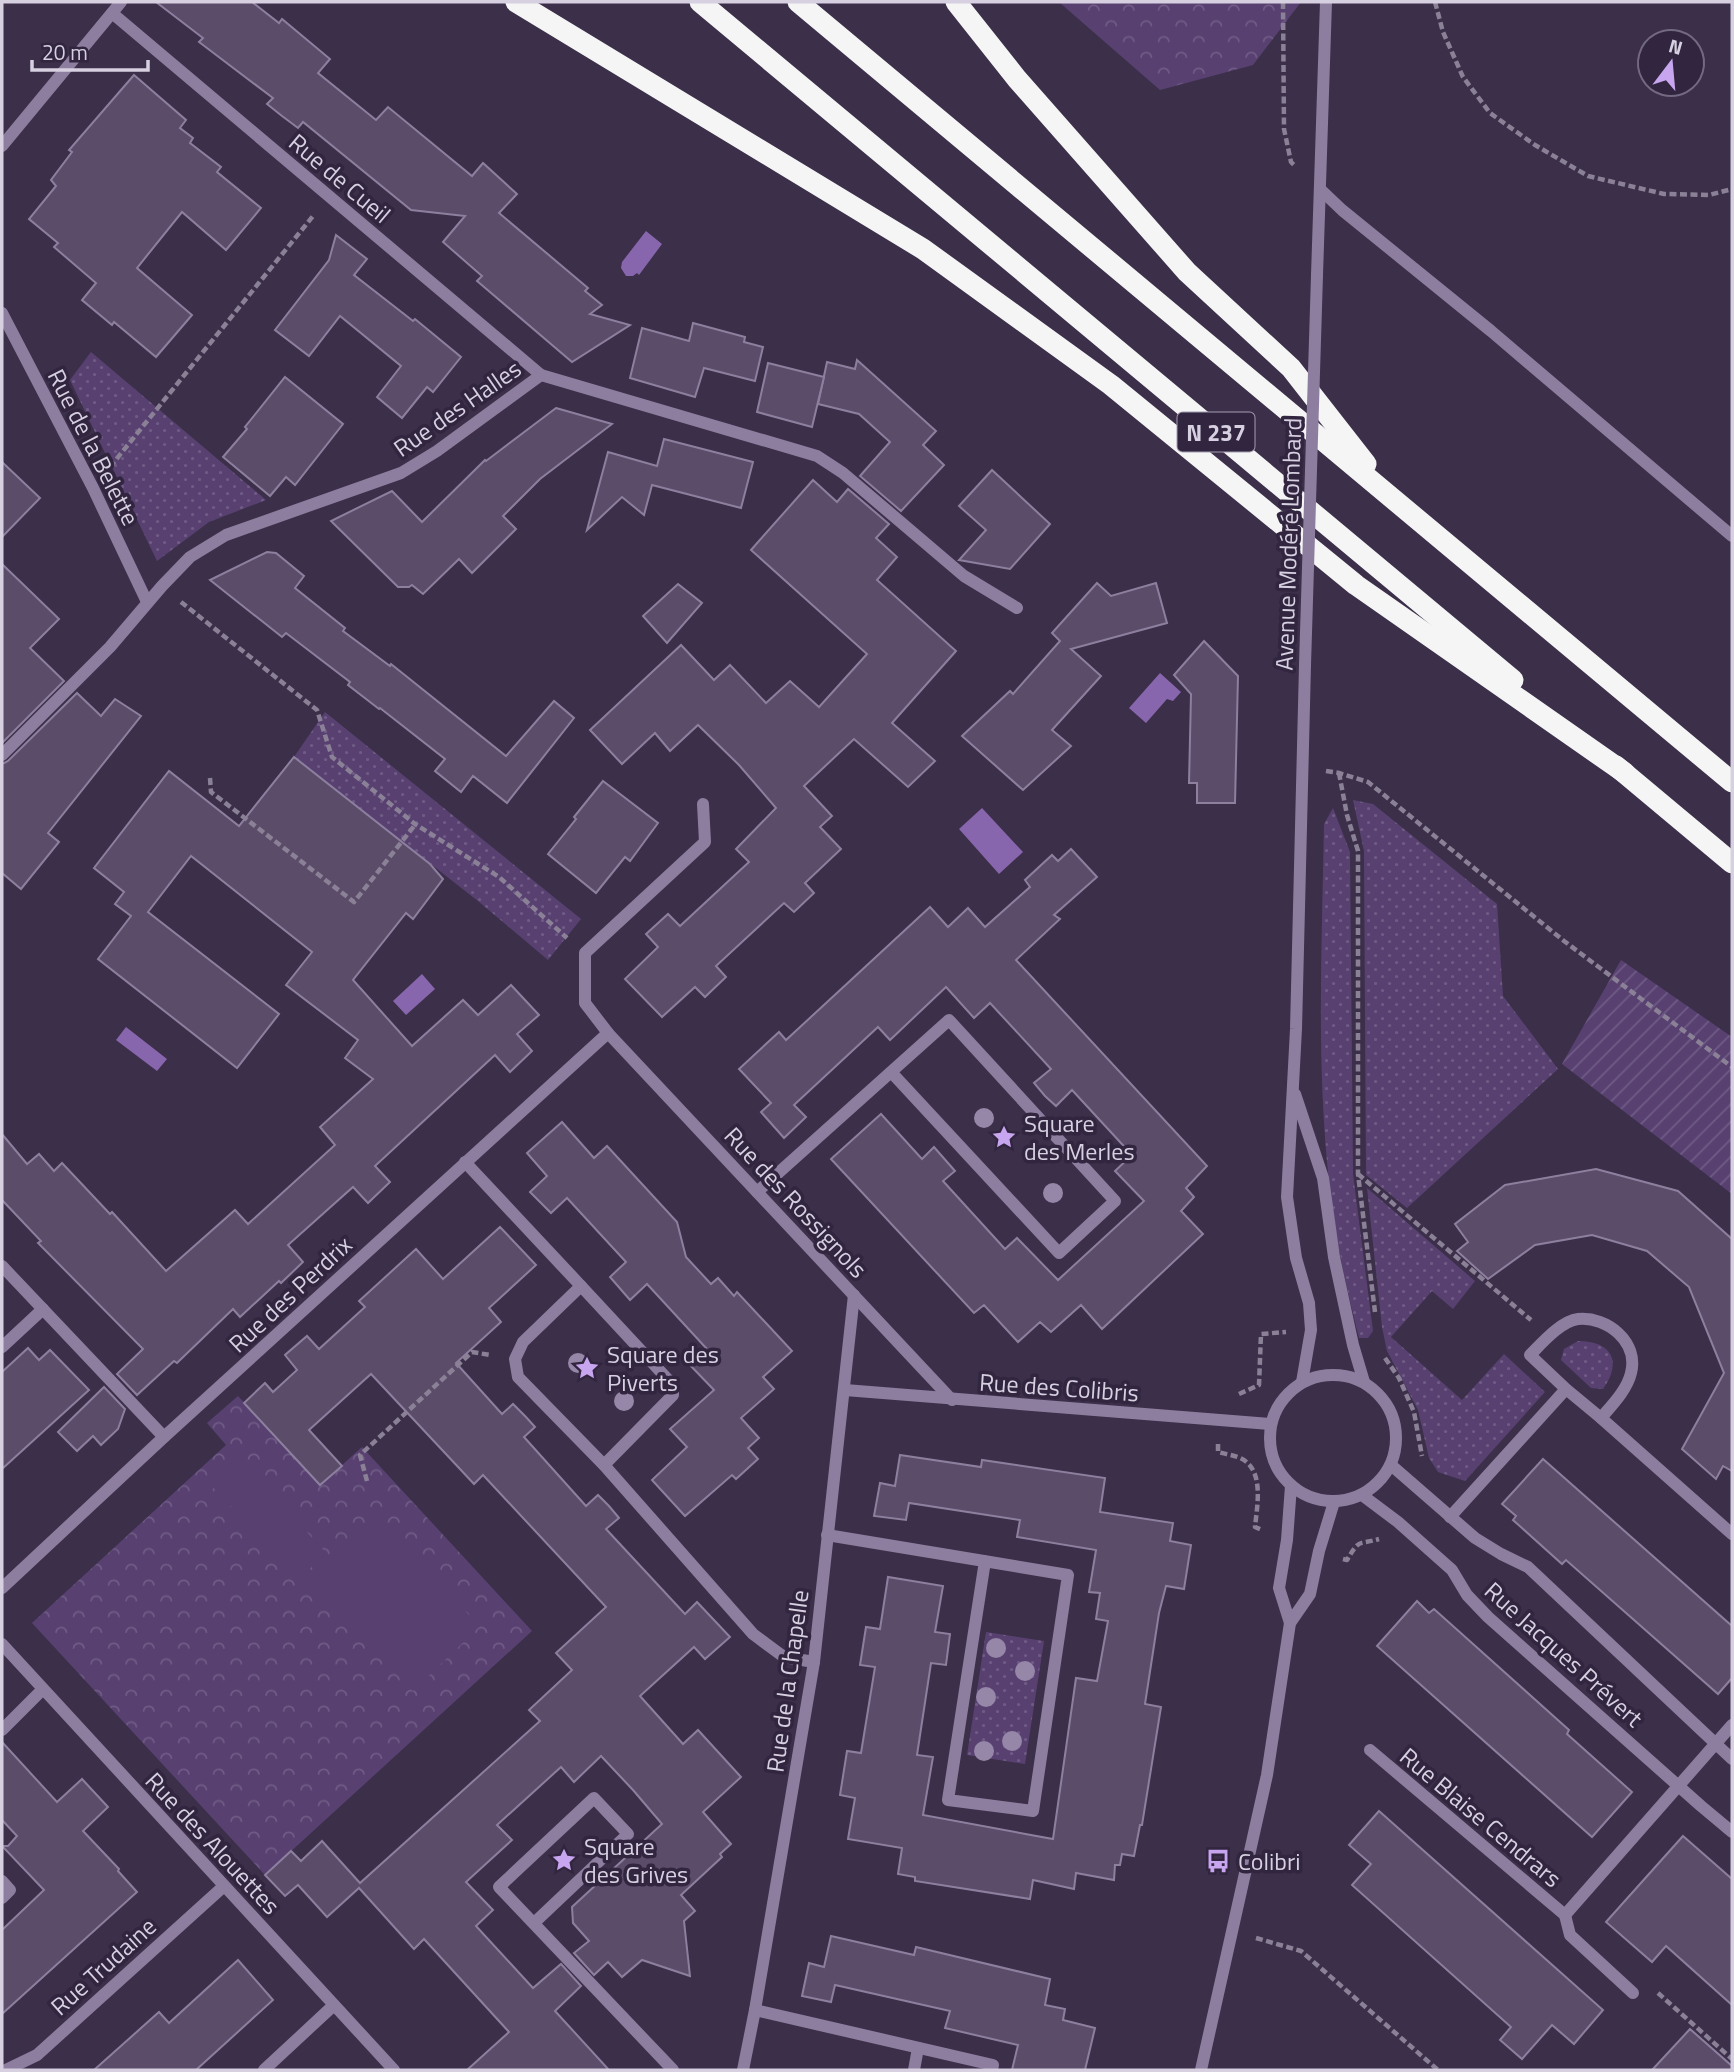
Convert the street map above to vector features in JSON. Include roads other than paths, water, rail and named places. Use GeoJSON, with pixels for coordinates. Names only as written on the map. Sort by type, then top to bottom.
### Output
{"type":"FeatureCollection","features":[{"type":"Feature","properties":{"kind":"highway"},"geometry":{"type":"LineString","coordinates":[[516,2],[923,249],[1111,385],[1356,585],[1625,774]]}},
{"type":"Feature","properties":{"kind":"highway","name":"N 237"},"geometry":{"type":"LineString","coordinates":[[701,2],[1732,863]]}},
{"type":"Feature","properties":{"kind":"highway","name":"N 237"},"geometry":{"type":"LineString","coordinates":[[798,2],[1732,782]]}},
{"type":"Feature","properties":{"kind":"highway"},"geometry":{"type":"LineString","coordinates":[[956,2],[1017,79],[1187,272],[1291,368],[1391,496]]}},
{"type":"Feature","properties":{"kind":"street"},"geometry":{"type":"LineString","coordinates":[[2,146],[121,2]]}},
{"type":"Feature","properties":{"kind":"street","name":"Avenue Modéré Lombard"},"geometry":{"type":"LineString","coordinates":[[1302,1382],[1311,1330],[1309,1303],[1296,1258],[1287,1197],[1304,768],[1326,2]]}},
{"type":"Feature","properties":{"kind":"street","name":"Rue de Cueil"},"geometry":{"type":"LineString","coordinates":[[112,13],[541,376]]}},
{"type":"Feature","properties":{"kind":"street"},"geometry":{"type":"LineString","coordinates":[[1321,190],[1732,537]]}},
{"type":"Feature","properties":{"kind":"street","name":"Rue de la Belette"},"geometry":{"type":"LineString","coordinates":[[2,313],[93,488],[147,602]]}},
{"type":"Feature","properties":{"kind":"street","name":"Rue des Halles"},"geometry":{"type":"LineString","coordinates":[[2,755],[110,647],[147,602],[190,557],[226,535],[401,473],[437,451],[541,376],[817,456],[843,473],[964,576],[1017,608]]}},
{"type":"Feature","properties":{"kind":"street","name":"Rue des Rossignols"},"geometry":{"type":"LineString","coordinates":[[703,804],[705,842],[585,953],[585,1003],[608,1033],[952,1400]]}},
{"type":"Feature","properties":{"kind":"street"},"geometry":{"type":"LineString","coordinates":[[757,1192],[948,1020],[1115,1200],[1059,1253],[892,1073]]}},
{"type":"Feature","properties":{"kind":"street","name":"Rue des Perdrix"},"geometry":{"type":"LineString","coordinates":[[2,1588],[608,1033]]}},
{"type":"Feature","properties":{"kind":"street","name":"Avenue Modéré Lombard"},"geometry":{"type":"LineString","coordinates":[[1293,1087],[1323,1178],[1334,1257],[1364,1382]]}},
{"type":"Feature","properties":{"kind":"street"},"geometry":{"type":"LineString","coordinates":[[465,1162],[673,1385],[673,1395],[604,1465]]}},
{"type":"Feature","properties":{"kind":"street"},"geometry":{"type":"LineString","coordinates":[[2,1266],[164,1437]]}},
{"type":"Feature","properties":{"kind":"street"},"geometry":{"type":"LineString","coordinates":[[582,1286],[523,1342],[514,1359],[518,1377],[604,1465],[753,1634],[785,1657],[814,1662]]}},
{"type":"Feature","properties":{"kind":"street","name":"Rue de la Chapelle"},"geometry":{"type":"LineString","coordinates":[[743,2070],[814,1662],[854,1295]]}},
{"type":"Feature","properties":{"kind":"street"},"geometry":{"type":"LineString","coordinates":[[2,1347],[43,1309]]}},
{"type":"Feature","properties":{"kind":"street"},"geometry":{"type":"LineString","coordinates":[[1601,1418],[1621,1394],[1632,1372],[1631,1351],[1619,1332],[1599,1321],[1576,1319],[1550,1334],[1530,1355],[1566,1389],[1732,1534]]}},
{"type":"Feature","properties":{"kind":"street"},"geometry":{"type":"LineString","coordinates":[[1322,1375],[1344,1375],[1364,1382],[1379,1394],[1390,1410],[1396,1428],[1396,1447],[1391,1465],[1379,1482],[1362,1495],[1334,1502],[1309,1497],[1291,1486],[1279,1472],[1272,1457],[1270,1424],[1278,1407],[1288,1393],[1302,1382],[1322,1375]]}},
{"type":"Feature","properties":{"kind":"street"},"geometry":{"type":"LineString","coordinates":[[1450,1517],[1566,1389]]}},
{"type":"Feature","properties":{"kind":"street","name":"Rue des Colibris"},"geometry":{"type":"LineString","coordinates":[[845,1390],[1270,1424]]}},
{"type":"Feature","properties":{"kind":"street","name":"Rue Jacques Prévert"},"geometry":{"type":"LineString","coordinates":[[1391,1465],[1475,1538],[1501,1555],[1528,1567],[1732,1759]]}},
{"type":"Feature","properties":{"kind":"street"},"geometry":{"type":"LineString","coordinates":[[1290,1623],[1279,1588],[1287,1541],[1291,1486]]}},
{"type":"Feature","properties":{"kind":"street","name":"Rue Jacques Prévert"},"geometry":{"type":"LineString","coordinates":[[1362,1495],[1398,1522],[1452,1570],[1466,1595],[1488,1617],[1732,1832]]}},
{"type":"Feature","properties":{"kind":"street"},"geometry":{"type":"LineString","coordinates":[[1200,2070],[1267,1775],[1290,1623],[1310,1594],[1319,1551],[1334,1502]]}},
{"type":"Feature","properties":{"kind":"street"},"geometry":{"type":"LineString","coordinates":[[827,1535],[985,1561],[1068,1575],[1033,1811],[948,1800],[985,1561]]}},
{"type":"Feature","properties":{"kind":"street","name":"Rue des Alouettes"},"geometry":{"type":"LineString","coordinates":[[2,1644],[394,2070]]}},
{"type":"Feature","properties":{"kind":"street"},"geometry":{"type":"LineString","coordinates":[[2,1730],[43,1689]]}},
{"type":"Feature","properties":{"kind":"street"},"geometry":{"type":"LineString","coordinates":[[1679,1786],[1732,1725]]}},
{"type":"Feature","properties":{"kind":"street","name":"Rue Blaise Cendrars"},"geometry":{"type":"LineString","coordinates":[[1370,1750],[1565,1915],[1570,1935],[1633,1993]]}},
{"type":"Feature","properties":{"kind":"street","name":"Rue Blaise Cendrars"},"geometry":{"type":"LineString","coordinates":[[1565,1915],[1679,1786]]}},
{"type":"Feature","properties":{"kind":"street"},"geometry":{"type":"LineString","coordinates":[[534,1923],[628,1833],[594,1798],[499,1887],[673,2070]]}},
{"type":"Feature","properties":{"kind":"street"},"geometry":{"type":"LineString","coordinates":[[2,1881],[10,1890],[2,1898]]}},
{"type":"Feature","properties":{"kind":"street","name":"Rue Trudaine"},"geometry":{"type":"LineString","coordinates":[[6,2070],[37,2055],[224,1886]]}},
{"type":"Feature","properties":{"kind":"street"},"geometry":{"type":"LineString","coordinates":[[264,2070],[334,2005]]}},
{"type":"Feature","properties":{"kind":"street"},"geometry":{"type":"LineString","coordinates":[[755,2010],[993,2065],[992,2070]]}},
{"type":"Feature","properties":{"kind":"street"},"geometry":{"type":"LineString","coordinates":[[914,2070],[918,2048]]}},
{"type":"Feature","properties":{"kind":"place","name":"Square des Merles"},"geometry":{"type":"Point","coordinates":[1004,1137]}},
{"type":"Feature","properties":{"kind":"place","name":"Square des Piverts"},"geometry":{"type":"Point","coordinates":[587,1368]}},
{"type":"Feature","properties":{"kind":"place","name":"Square des Grives"},"geometry":{"type":"Point","coordinates":[564,1860]}},
{"type":"Feature","properties":{"kind":"place","name":"Colibri"},"geometry":{"type":"Point","coordinates":[1218,1861]}}]}
